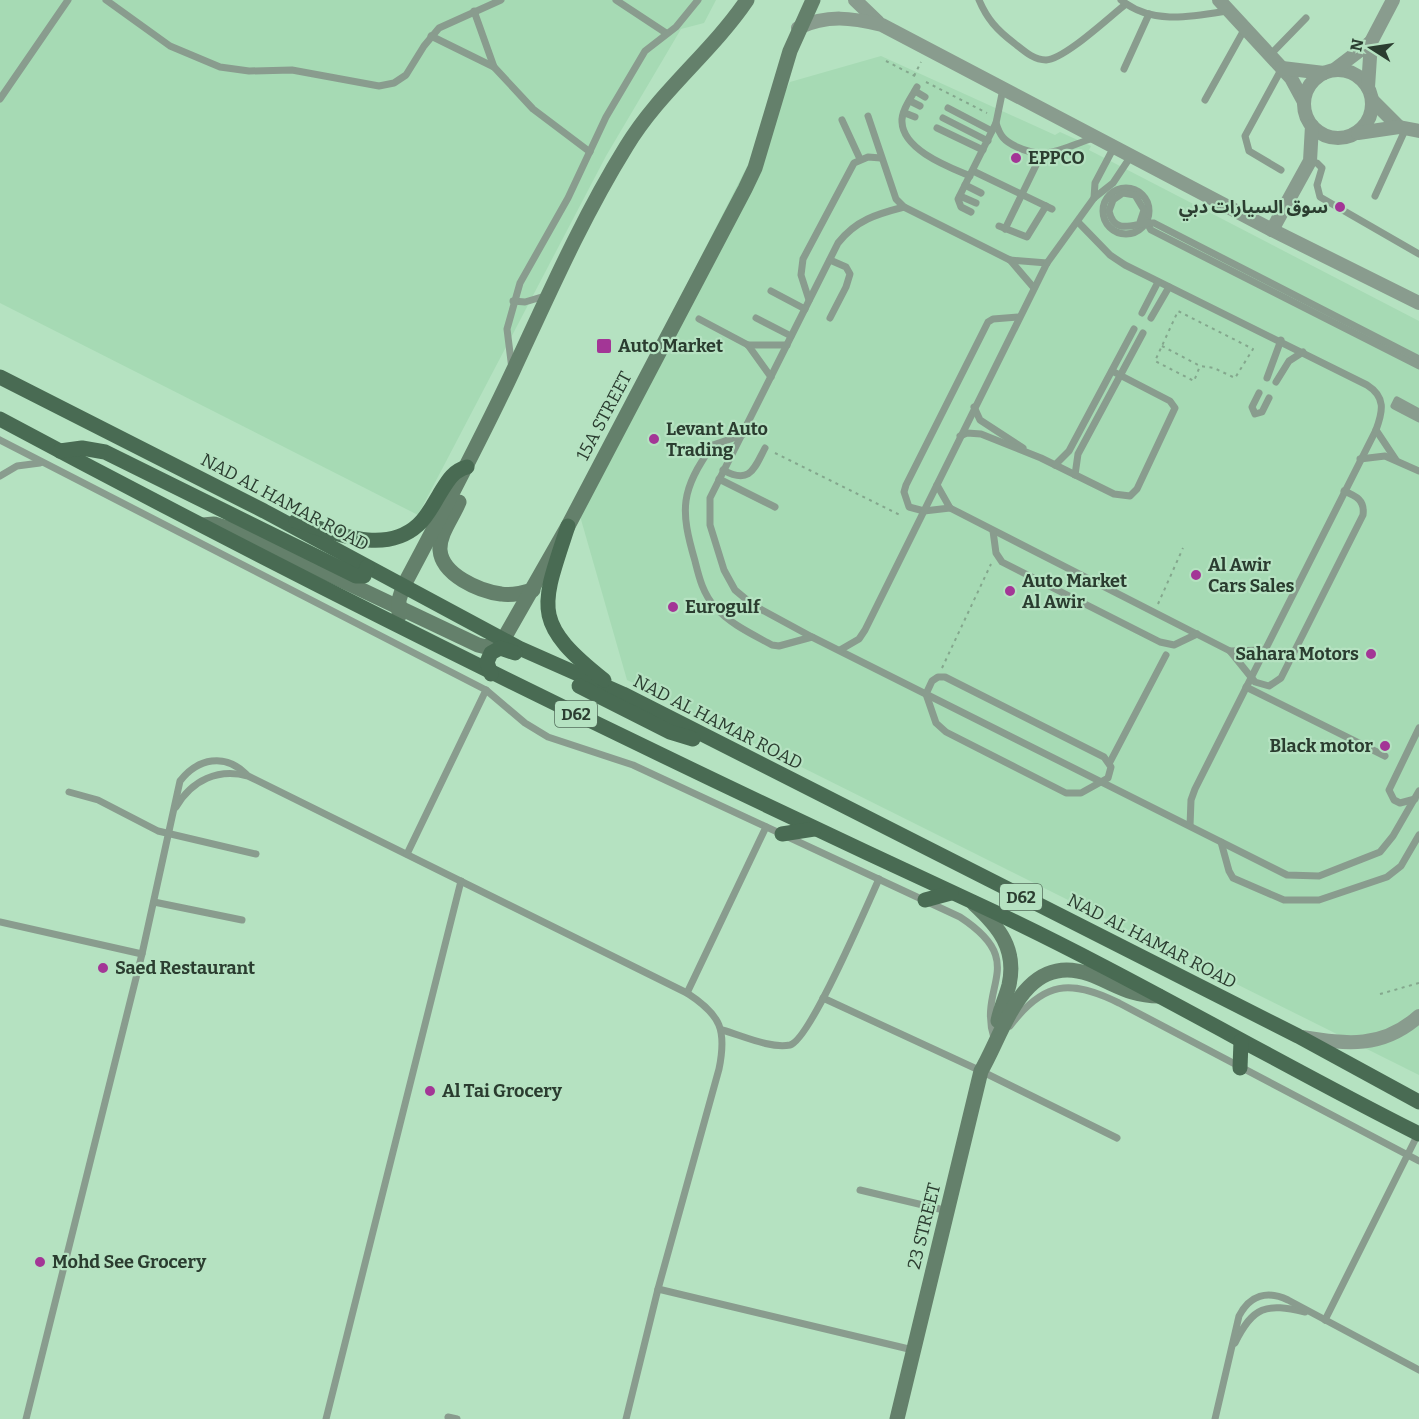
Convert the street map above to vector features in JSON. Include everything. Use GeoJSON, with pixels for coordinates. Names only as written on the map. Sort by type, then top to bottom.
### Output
{"type":"FeatureCollection","features":[{"type":"Feature","properties":{"kind":"main road"},"geometry":{"type":"LineString","coordinates":[[402,628],[399,607],[403,587],[467,467],[550,293],[630,141],[654,106],[714,43],[747,0]]}},
{"type":"Feature","properties":{"kind":"main road","name":"15A STREET"},"geometry":{"type":"LineString","coordinates":[[503,640],[568,526],[755,168],[783,70],[798,28],[813,0]]}},
{"type":"Feature","properties":{"kind":"main road","name":"NAD AL HAMAR ROAD"},"geometry":{"type":"LineString","coordinates":[[0,377],[264,511],[503,640],[623,694],[1298,1036],[1419,1102]]}},
{"type":"Feature","properties":{"kind":"main road","name":"D62"},"geometry":{"type":"LineString","coordinates":[[0,419],[491,674],[972,902],[1159,996],[1418,1134]]}},
{"type":"Feature","properties":{"kind":"main road"},"geometry":{"type":"LineString","coordinates":[[60,451],[82,448],[105,452],[356,576],[364,576],[367,567]]}},
{"type":"Feature","properties":{"kind":"main road"},"geometry":{"type":"LineString","coordinates":[[264,511],[347,537],[363,540],[389,539],[400,536],[419,525],[448,479],[459,469],[467,467]]}},
{"type":"Feature","properties":{"kind":"main road"},"geometry":{"type":"LineString","coordinates":[[467,467],[459,501],[441,540],[440,551],[444,562],[464,580],[488,591],[509,595],[533,590]]}},
{"type":"Feature","properties":{"kind":"main road"},"geometry":{"type":"LineString","coordinates":[[203,525],[214,524],[242,533],[478,645],[486,646],[503,640]]}},
{"type":"Feature","properties":{"kind":"main road"},"geometry":{"type":"LineString","coordinates":[[568,526],[548,590],[551,622],[568,651],[623,694]]}},
{"type":"Feature","properties":{"kind":"main road"},"geometry":{"type":"LineString","coordinates":[[491,674],[488,657],[495,649],[506,649],[670,732],[717,743]]}},
{"type":"Feature","properties":{"kind":"main road"},"geometry":{"type":"LineString","coordinates":[[782,834],[814,829]]}},
{"type":"Feature","properties":{"kind":"main road"},"geometry":{"type":"LineString","coordinates":[[925,900],[951,893]]}},
{"type":"Feature","properties":{"kind":"main road","name":"23 STREET"},"geometry":{"type":"LineString","coordinates":[[972,902],[999,930],[1011,957],[1011,973],[999,1016],[996,1045]]}},
{"type":"Feature","properties":{"kind":"main road","name":"23 STREET"},"geometry":{"type":"LineString","coordinates":[[897,1419],[981,1071],[996,1045],[1002,1027],[1022,993],[1044,976],[1058,972],[1086,973],[1134,995],[1159,996]]}},
{"type":"Feature","properties":{"kind":"main road"},"geometry":{"type":"LineString","coordinates":[[1240,1068],[1241,1041]]}},
{"type":"Feature","properties":{"kind":"street"},"geometry":{"type":"LineString","coordinates":[[855,0],[882,25],[1272,230],[1419,303]]}},
{"type":"Feature","properties":{"kind":"street"},"geometry":{"type":"LineString","coordinates":[[1356,134],[1368,119],[1372,101],[1368,87],[1371,42],[1393,0]]}},
{"type":"Feature","properties":{"kind":"street"},"geometry":{"type":"LineString","coordinates":[[1223,5],[1291,78],[1304,102],[1307,119],[1312,126],[1319,133],[1337,139]]}},
{"type":"Feature","properties":{"kind":"street"},"geometry":{"type":"LineString","coordinates":[[798,28],[819,20],[841,17],[882,25]]}},
{"type":"Feature","properties":{"kind":"street"},"geometry":{"type":"LineString","coordinates":[[1304,102],[1310,85],[1371,42]]}},
{"type":"Feature","properties":{"kind":"street"},"geometry":{"type":"LineString","coordinates":[[1282,68],[1357,75],[1368,87]]}},
{"type":"Feature","properties":{"kind":"street"},"geometry":{"type":"LineString","coordinates":[[1372,101],[1408,129]]}},
{"type":"Feature","properties":{"kind":"street"},"geometry":{"type":"LineString","coordinates":[[1310,161],[1312,126]]}},
{"type":"Feature","properties":{"kind":"street"},"geometry":{"type":"LineString","coordinates":[[1272,230],[1310,161],[1337,139],[1356,134],[1408,129]]}},
{"type":"Feature","properties":{"kind":"street"},"geometry":{"type":"LineString","coordinates":[[1298,1036],[1346,1044],[1362,1043],[1390,1035],[1419,1016]]}},
{"type":"Feature","properties":{"kind":"lane"},"geometry":{"type":"LineString","coordinates":[[0,99],[68,0]]}},
{"type":"Feature","properties":{"kind":"lane"},"geometry":{"type":"LineString","coordinates":[[106,0],[170,46],[213,64],[235,70],[292,70],[386,85],[400,80],[411,69],[431,36],[449,22],[501,0]]}},
{"type":"Feature","properties":{"kind":"lane"},"geometry":{"type":"LineString","coordinates":[[616,0],[666,33]]}},
{"type":"Feature","properties":{"kind":"lane"},"geometry":{"type":"LineString","coordinates":[[513,371],[507,343],[513,301],[617,97],[645,51],[680,22],[698,0]]}},
{"type":"Feature","properties":{"kind":"lane"},"geometry":{"type":"LineString","coordinates":[[979,0],[990,22],[998,31],[1031,56],[1046,60],[1061,54],[1123,2],[1149,14],[1186,18],[1223,5]]}},
{"type":"Feature","properties":{"kind":"lane"},"geometry":{"type":"LineString","coordinates":[[474,11],[494,67]]}},
{"type":"Feature","properties":{"kind":"lane"},"geometry":{"type":"LineString","coordinates":[[1124,69],[1149,14]]}},
{"type":"Feature","properties":{"kind":"lane"},"geometry":{"type":"LineString","coordinates":[[1269,56],[1306,18]]}},
{"type":"Feature","properties":{"kind":"lane"},"geometry":{"type":"LineString","coordinates":[[1205,100],[1244,30]]}},
{"type":"Feature","properties":{"kind":"lane"},"geometry":{"type":"LineString","coordinates":[[431,36],[494,67],[534,109],[590,152]]}},
{"type":"Feature","properties":{"kind":"lane"},"geometry":{"type":"LineString","coordinates":[[1281,170],[1249,151],[1245,136],[1282,68]]}},
{"type":"Feature","properties":{"kind":"lane"},"geometry":{"type":"LineString","coordinates":[[926,97],[916,89],[905,112],[903,126],[920,151],[1022,195],[1049,208],[1027,237],[1002,227],[1011,208],[1022,195],[1041,155]]}},
{"type":"Feature","properties":{"kind":"lane"},"geometry":{"type":"LineString","coordinates":[[971,212],[959,204],[960,195],[997,121],[1003,89]]}},
{"type":"Feature","properties":{"kind":"lane"},"geometry":{"type":"LineString","coordinates":[[910,101],[920,106]]}},
{"type":"Feature","properties":{"kind":"lane"},"geometry":{"type":"LineString","coordinates":[[948,108],[992,131]]}},
{"type":"Feature","properties":{"kind":"lane"},"geometry":{"type":"LineString","coordinates":[[905,112],[915,117]]}},
{"type":"Feature","properties":{"kind":"lane"},"geometry":{"type":"LineString","coordinates":[[868,116],[891,188],[904,207],[1011,260],[1047,263]]}},
{"type":"Feature","properties":{"kind":"lane"},"geometry":{"type":"LineString","coordinates":[[943,118],[988,141]]}},
{"type":"Feature","properties":{"kind":"lane"},"geometry":{"type":"LineString","coordinates":[[842,120],[860,159]]}},
{"type":"Feature","properties":{"kind":"lane"},"geometry":{"type":"LineString","coordinates":[[997,121],[999,133],[1006,141],[1041,155],[1096,137]]}},
{"type":"Feature","properties":{"kind":"lane"},"geometry":{"type":"LineString","coordinates":[[937,128],[983,150]]}},
{"type":"Feature","properties":{"kind":"lane"},"geometry":{"type":"LineString","coordinates":[[1375,196],[1408,129]]}},
{"type":"Feature","properties":{"kind":"lane"},"geometry":{"type":"LineString","coordinates":[[1094,198],[1095,183],[1114,147]]}},
{"type":"Feature","properties":{"kind":"lane"},"geometry":{"type":"LineString","coordinates":[[840,650],[859,639],[865,630],[1047,263],[1094,198],[1108,189],[1131,156]]}},
{"type":"Feature","properties":{"kind":"lane"},"geometry":{"type":"LineString","coordinates":[[809,300],[801,264],[849,170],[860,159],[881,158]]}},
{"type":"Feature","properties":{"kind":"lane"},"geometry":{"type":"LineString","coordinates":[[1310,161],[1322,168],[1317,185],[1320,197],[1419,254]]}},
{"type":"Feature","properties":{"kind":"lane"},"geometry":{"type":"LineString","coordinates":[[965,185],[981,193]]}},
{"type":"Feature","properties":{"kind":"lane"},"geometry":{"type":"LineString","coordinates":[[1130,188],[1143,195],[1149,209],[1147,223],[1138,231],[1122,234],[1109,226],[1103,211],[1105,203],[1114,191],[1130,188]]}},
{"type":"Feature","properties":{"kind":"lane"},"geometry":{"type":"LineString","coordinates":[[1147,223],[1143,204],[1135,195],[1123,194],[1113,200],[1110,217],[1118,226],[1130,228],[1147,223],[1419,359]]}},
{"type":"Feature","properties":{"kind":"lane"},"geometry":{"type":"LineString","coordinates":[[960,195],[975,203]]}},
{"type":"Feature","properties":{"kind":"lane"},"geometry":{"type":"LineString","coordinates":[[904,207],[860,221],[848,230],[809,300],[723,470],[710,498],[708,516],[728,581],[743,598],[812,637],[1287,875],[1319,876],[1380,852],[1387,845],[1417,795]]}},
{"type":"Feature","properties":{"kind":"lane"},"geometry":{"type":"LineString","coordinates":[[1078,222],[1110,255],[1158,282],[1281,340],[1375,390],[1383,406],[1376,430],[1195,789],[1191,800],[1190,826]]}},
{"type":"Feature","properties":{"kind":"lane"},"geometry":{"type":"LineString","coordinates":[[1147,223],[1419,366]]}},
{"type":"Feature","properties":{"kind":"lane"},"geometry":{"type":"LineString","coordinates":[[830,260],[846,267],[849,273],[846,287],[830,318]]}},
{"type":"Feature","properties":{"kind":"lane"},"geometry":{"type":"LineString","coordinates":[[1011,260],[1034,288]]}},
{"type":"Feature","properties":{"kind":"lane"},"geometry":{"type":"LineString","coordinates":[[1142,314],[1158,282]]}},
{"type":"Feature","properties":{"kind":"lane"},"geometry":{"type":"LineString","coordinates":[[1151,318],[1169,287]]}},
{"type":"Feature","properties":{"kind":"lane"},"geometry":{"type":"LineString","coordinates":[[771,291],[805,309]]}},
{"type":"Feature","properties":{"kind":"lane"},"geometry":{"type":"LineString","coordinates":[[513,301],[534,301],[550,293]]}},
{"type":"Feature","properties":{"kind":"lane"},"geometry":{"type":"LineString","coordinates":[[950,508],[924,511],[909,507],[904,492],[906,485],[988,322],[993,319],[1019,317]]}},
{"type":"Feature","properties":{"kind":"lane"},"geometry":{"type":"LineString","coordinates":[[756,318],[791,336]]}},
{"type":"Feature","properties":{"kind":"lane"},"geometry":{"type":"LineString","coordinates":[[699,319],[748,345],[771,377]]}},
{"type":"Feature","properties":{"kind":"lane"},"geometry":{"type":"LineString","coordinates":[[1055,465],[1069,451],[1134,329]]}},
{"type":"Feature","properties":{"kind":"lane"},"geometry":{"type":"LineString","coordinates":[[1076,475],[1078,454],[1143,333]]}},
{"type":"Feature","properties":{"kind":"lane"},"geometry":{"type":"LineString","coordinates":[[1267,378],[1281,340]]}},
{"type":"Feature","properties":{"kind":"lane"},"geometry":{"type":"LineString","coordinates":[[748,345],[787,345]]}},
{"type":"Feature","properties":{"kind":"lane"},"geometry":{"type":"LineString","coordinates":[[1276,382],[1289,361],[1303,352]]}},
{"type":"Feature","properties":{"kind":"lane"},"geometry":{"type":"LineString","coordinates":[[960,436],[967,433],[981,434],[1041,458],[1119,496],[1130,496],[1137,489],[1175,413],[1170,400],[1112,371]]}},
{"type":"Feature","properties":{"kind":"lane"},"geometry":{"type":"LineString","coordinates":[[1259,393],[1252,407],[1254,414],[1262,412],[1269,398]]}},
{"type":"Feature","properties":{"kind":"lane"},"geometry":{"type":"LineString","coordinates":[[1418,409],[1397,400],[1394,405],[1419,419]]}},
{"type":"Feature","properties":{"kind":"lane"},"geometry":{"type":"LineString","coordinates":[[974,407],[980,420],[1041,458]]}},
{"type":"Feature","properties":{"kind":"lane"},"geometry":{"type":"LineString","coordinates":[[1376,430],[1396,460]]}},
{"type":"Feature","properties":{"kind":"lane"},"geometry":{"type":"LineString","coordinates":[[742,435],[713,445],[686,495],[685,528],[700,580],[709,599],[723,615],[772,645],[779,646],[812,637]]}},
{"type":"Feature","properties":{"kind":"lane"},"geometry":{"type":"LineString","coordinates":[[0,440],[486,690],[525,723],[548,737],[622,760],[925,900],[973,926],[993,947],[998,971],[991,1007],[992,1033],[996,1045]]}},
{"type":"Feature","properties":{"kind":"lane"},"geometry":{"type":"LineString","coordinates":[[723,470],[738,476],[745,476],[752,472],[765,448]]}},
{"type":"Feature","properties":{"kind":"lane"},"geometry":{"type":"LineString","coordinates":[[1360,459],[1384,456],[1419,471]]}},
{"type":"Feature","properties":{"kind":"lane"},"geometry":{"type":"LineString","coordinates":[[0,476],[18,466],[41,463]]}},
{"type":"Feature","properties":{"kind":"lane"},"geometry":{"type":"LineString","coordinates":[[719,479],[775,507]]}},
{"type":"Feature","properties":{"kind":"lane"},"geometry":{"type":"LineString","coordinates":[[937,485],[950,508],[1230,651],[1251,677],[1262,686],[1269,686],[1281,678],[1363,514],[1362,502],[1344,491]]}},
{"type":"Feature","properties":{"kind":"lane"},"geometry":{"type":"LineString","coordinates":[[993,531],[996,553],[1002,562],[1011,567],[1160,642],[1174,645],[1197,634]]}},
{"type":"Feature","properties":{"kind":"lane"},"geometry":{"type":"LineString","coordinates":[[1230,651],[1264,650]]}},
{"type":"Feature","properties":{"kind":"lane"},"geometry":{"type":"LineString","coordinates":[[1110,762],[1104,756],[945,677],[938,677],[932,681],[926,694],[941,729],[1059,789],[1073,794],[1081,793],[1103,782],[1110,773],[1110,762],[1166,655]]}},
{"type":"Feature","properties":{"kind":"lane"},"geometry":{"type":"LineString","coordinates":[[1246,687],[1385,756]]}},
{"type":"Feature","properties":{"kind":"lane"},"geometry":{"type":"LineString","coordinates":[[407,854],[486,690]]}},
{"type":"Feature","properties":{"kind":"lane"},"geometry":{"type":"LineString","coordinates":[[1417,795],[1400,803],[1394,800],[1389,790],[1419,728]]}},
{"type":"Feature","properties":{"kind":"lane"},"geometry":{"type":"LineString","coordinates":[[26,1419],[142,954],[180,781],[189,770],[200,763],[213,760],[226,761],[239,767],[248,776]]}},
{"type":"Feature","properties":{"kind":"lane"},"geometry":{"type":"LineString","coordinates":[[176,807],[183,795],[207,778],[235,773],[248,776],[687,993],[706,1005],[722,1030],[723,1047],[719,1070],[658,1289],[626,1419]]}},
{"type":"Feature","properties":{"kind":"lane"},"geometry":{"type":"LineString","coordinates":[[69,792],[98,800],[140,824],[170,834],[256,854]]}},
{"type":"Feature","properties":{"kind":"lane"},"geometry":{"type":"LineString","coordinates":[[687,993],[766,826]]}},
{"type":"Feature","properties":{"kind":"lane"},"geometry":{"type":"LineString","coordinates":[[1221,842],[1228,872],[1233,878],[1284,900],[1307,902],[1387,877],[1401,866],[1419,835]]}},
{"type":"Feature","properties":{"kind":"lane"},"geometry":{"type":"LineString","coordinates":[[722,1030],[776,1045],[788,1045],[803,1035],[879,879]]}},
{"type":"Feature","properties":{"kind":"lane"},"geometry":{"type":"LineString","coordinates":[[326,1419],[461,881]]}},
{"type":"Feature","properties":{"kind":"lane"},"geometry":{"type":"LineString","coordinates":[[154,902],[242,920]]}},
{"type":"Feature","properties":{"kind":"lane"},"geometry":{"type":"LineString","coordinates":[[0,922],[142,954]]}},
{"type":"Feature","properties":{"kind":"lane"},"geometry":{"type":"LineString","coordinates":[[996,1045],[1032,1000],[1052,989],[1084,987],[1119,1002],[1419,1161]]}},
{"type":"Feature","properties":{"kind":"lane"},"geometry":{"type":"LineString","coordinates":[[823,998],[981,1071],[1117,1138]]}},
{"type":"Feature","properties":{"kind":"lane"},"geometry":{"type":"LineString","coordinates":[[1325,1320],[1418,1134]]}},
{"type":"Feature","properties":{"kind":"lane"},"geometry":{"type":"LineString","coordinates":[[860,1190],[948,1211]]}},
{"type":"Feature","properties":{"kind":"lane"},"geometry":{"type":"LineString","coordinates":[[658,1289],[913,1350]]}},
{"type":"Feature","properties":{"kind":"lane"},"geometry":{"type":"LineString","coordinates":[[1215,1419],[1239,1316],[1245,1305],[1265,1294],[1277,1295],[1419,1370]]}},
{"type":"Feature","properties":{"kind":"lane"},"geometry":{"type":"LineString","coordinates":[[1232,1350],[1251,1316],[1263,1309],[1276,1306],[1310,1313]]}},
{"type":"Feature","properties":{"kind":"lane"},"geometry":{"type":"LineString","coordinates":[[448,1417],[457,1419]]}},
{"type":"Feature","properties":{"kind":"path"},"geometry":{"type":"LineString","coordinates":[[914,76],[927,49]]}},
{"type":"Feature","properties":{"kind":"path"},"geometry":{"type":"LineString","coordinates":[[886,61],[997,121]]}},
{"type":"Feature","properties":{"kind":"path"},"geometry":{"type":"LineString","coordinates":[[1162,346],[1200,366],[1214,368],[1235,378],[1252,349],[1178,311],[1155,361],[1194,381],[1200,366]]}},
{"type":"Feature","properties":{"kind":"path"},"geometry":{"type":"LineString","coordinates":[[765,448],[918,524]]}},
{"type":"Feature","properties":{"kind":"path"},"geometry":{"type":"LineString","coordinates":[[1154,612],[1183,548]]}},
{"type":"Feature","properties":{"kind":"path"},"geometry":{"type":"LineString","coordinates":[[938,677],[996,553]]}},
{"type":"Feature","properties":{"kind":"path"},"geometry":{"type":"LineString","coordinates":[[1380,994],[1419,983]]}},
{"type":"Feature","properties":{"kind":"shaded area"},"geometry":{"type":"Polygon","coordinates":[[[0,0],[716,0],[704,23],[681,29],[606,156],[418,515],[0,303],[0,0]]]}},
{"type":"Feature","properties":{"kind":"shaded area","name":"Auto Market Al Awir"},"geometry":{"type":"Polygon","coordinates":[[[881,56],[1055,135],[1060,132],[1091,146],[1089,150],[1419,321],[1419,1075],[627,680],[576,502],[790,82],[881,56]]]}},
{"type":"Feature","properties":{"kind":"place","name":"EPPCO"},"geometry":{"type":"Point","coordinates":[1016,158]}},
{"type":"Feature","properties":{"kind":"place","name":"سوق السيارات دبي"},"geometry":{"type":"Point","coordinates":[1340,207]}},
{"type":"Feature","properties":{"kind":"place","name":"Auto Market"},"geometry":{"type":"Point","coordinates":[604,346]}},
{"type":"Feature","properties":{"kind":"place","name":"Levant Auto Trading"},"geometry":{"type":"Point","coordinates":[654,439]}},
{"type":"Feature","properties":{"kind":"place","name":"Al Awir Cars Sales"},"geometry":{"type":"Point","coordinates":[1196,575]}},
{"type":"Feature","properties":{"kind":"place","name":"Auto Market Al Awir"},"geometry":{"type":"Point","coordinates":[1010,591]}},
{"type":"Feature","properties":{"kind":"place","name":"Eurogulf"},"geometry":{"type":"Point","coordinates":[673,607]}},
{"type":"Feature","properties":{"kind":"place","name":"Sahara Motors"},"geometry":{"type":"Point","coordinates":[1371,654]}},
{"type":"Feature","properties":{"kind":"place","name":"Black motor"},"geometry":{"type":"Point","coordinates":[1385,746]}},
{"type":"Feature","properties":{"kind":"place","name":"Saed Restaurant"},"geometry":{"type":"Point","coordinates":[103,968]}},
{"type":"Feature","properties":{"kind":"place","name":"Al Tai Grocery"},"geometry":{"type":"Point","coordinates":[430,1091]}},
{"type":"Feature","properties":{"kind":"place","name":"Mohd See Grocery"},"geometry":{"type":"Point","coordinates":[40,1262]}}]}
